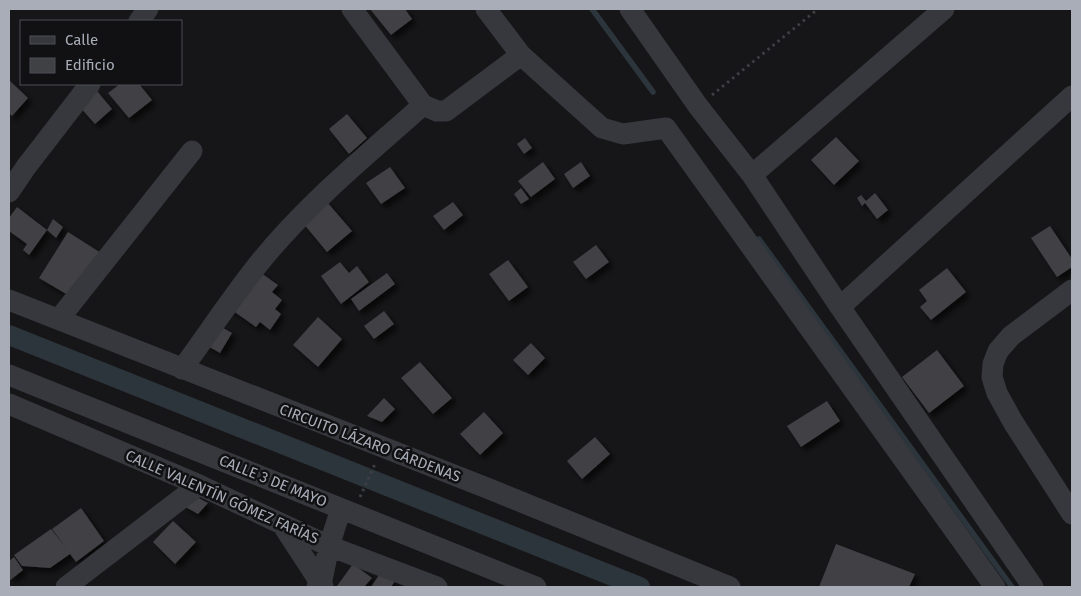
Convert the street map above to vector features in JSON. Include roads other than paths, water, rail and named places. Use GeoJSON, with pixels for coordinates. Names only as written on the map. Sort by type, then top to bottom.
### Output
{"type":"FeatureCollection","features":[{"type":"Feature","properties":{"kind":"street"},"geometry":{"type":"LineString","coordinates":[[140,20],[148,9]]}},
{"type":"Feature","properties":{"kind":"street"},"geometry":{"type":"LineString","coordinates":[[352,9],[423,105],[437,112],[446,111],[521,55]]}},
{"type":"Feature","properties":{"kind":"street"},"geometry":{"type":"LineString","coordinates":[[486,9],[521,55],[602,128],[623,134],[666,128],[995,587]]}},
{"type":"Feature","properties":{"kind":"street"},"geometry":{"type":"LineString","coordinates":[[630,9],[698,106],[752,175],[840,307],[1033,587]]}},
{"type":"Feature","properties":{"kind":"street"},"geometry":{"type":"LineString","coordinates":[[752,175],[944,9]]}},
{"type":"Feature","properties":{"kind":"street"},"geometry":{"type":"LineString","coordinates":[[9,192],[89,85]]}},
{"type":"Feature","properties":{"kind":"street"},"geometry":{"type":"LineString","coordinates":[[840,307],[1072,96]]}},
{"type":"Feature","properties":{"kind":"street"},"geometry":{"type":"LineString","coordinates":[[182,369],[256,266],[302,216],[423,105]]}},
{"type":"Feature","properties":{"kind":"street"},"geometry":{"type":"LineString","coordinates":[[58,320],[192,151]]}},
{"type":"Feature","properties":{"kind":"street"},"geometry":{"type":"LineString","coordinates":[[1072,290],[1011,336],[998,351],[993,364],[992,378],[997,392],[1014,422],[1072,514]]}},
{"type":"Feature","properties":{"kind":"street","name":"CIRCUITO LÁZARO CÁRDENAS"},"geometry":{"type":"LineString","coordinates":[[9,300],[502,494],[730,587]]}},
{"type":"Feature","properties":{"kind":"street","name":"CALLE 3 DE MAYO"},"geometry":{"type":"LineString","coordinates":[[9,375],[536,587]]}},
{"type":"Feature","properties":{"kind":"street","name":"CALLE VALENTÍN GÓMEZ FARÍAS"},"geometry":{"type":"LineString","coordinates":[[9,404],[199,485],[329,546],[437,587]]}},
{"type":"Feature","properties":{"kind":"street"},"geometry":{"type":"LineString","coordinates":[[66,587],[199,485]]}},
{"type":"Feature","properties":{"kind":"street"},"geometry":{"type":"LineString","coordinates":[[320,586],[340,509]]}},
{"type":"Feature","properties":{"kind":"street"},"geometry":{"type":"LineString","coordinates":[[282,524],[320,586]]}},
{"type":"Feature","properties":{"kind":"waterway"},"geometry":{"type":"LineString","coordinates":[[592,9],[653,92]]}},
{"type":"Feature","properties":{"kind":"waterway"},"geometry":{"type":"LineString","coordinates":[[759,239],[1012,587]]}},
{"type":"Feature","properties":{"kind":"waterway"},"geometry":{"type":"LineString","coordinates":[[9,335],[640,587]]}}]}
